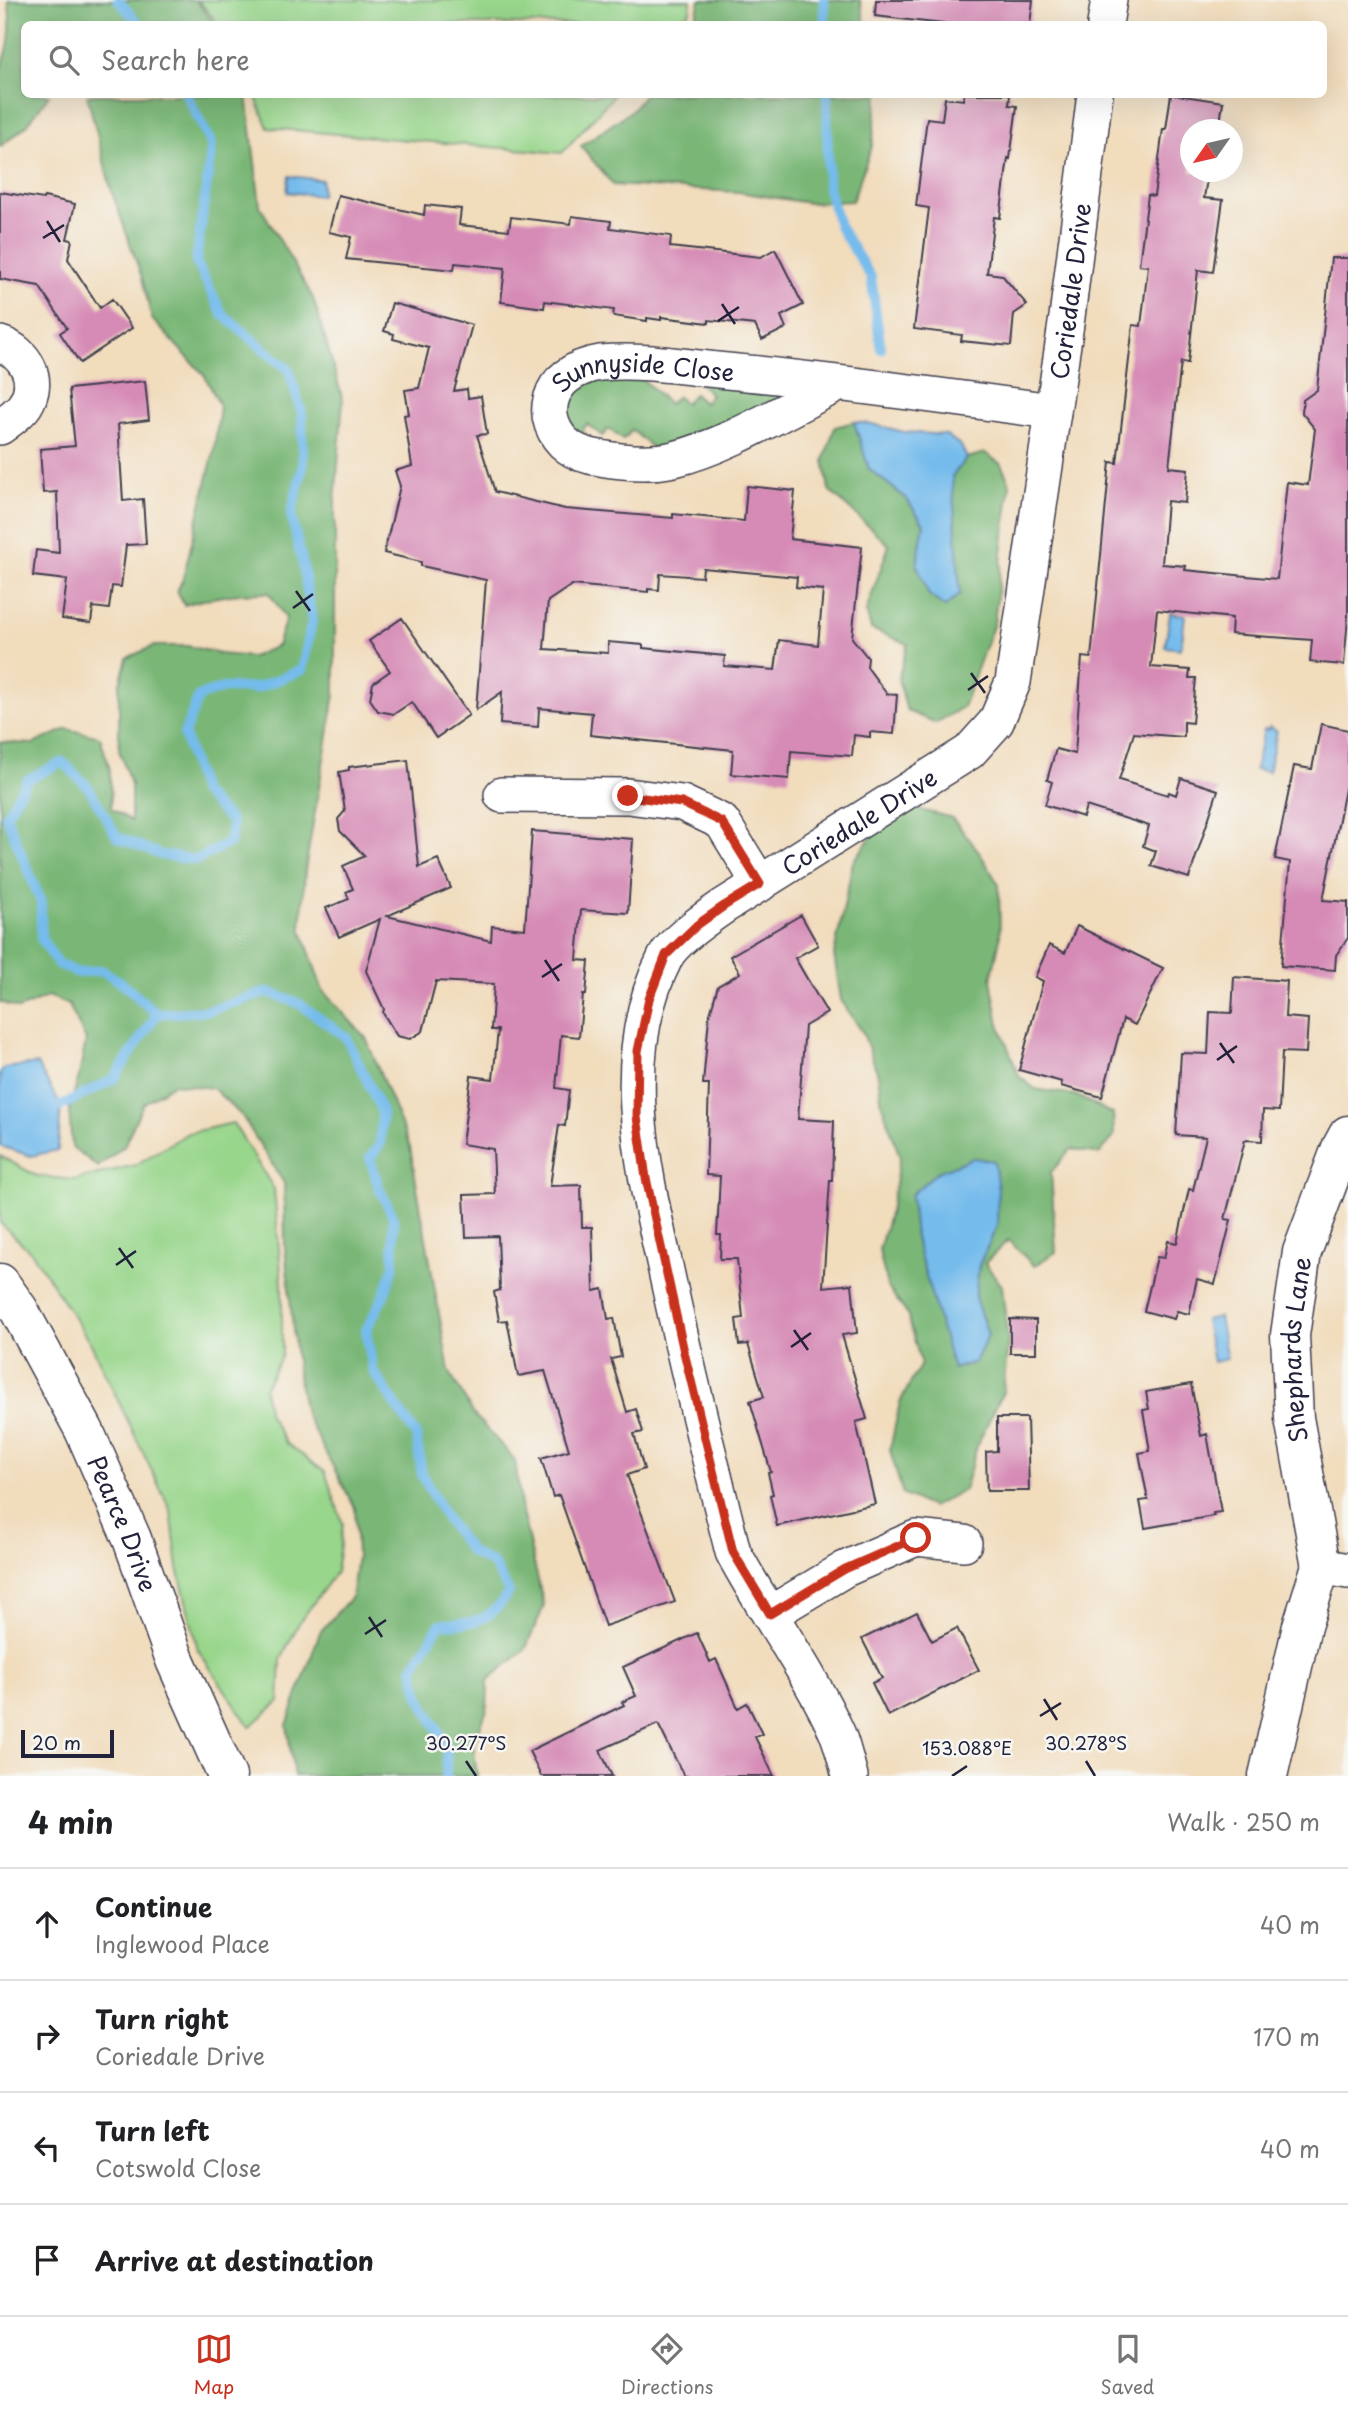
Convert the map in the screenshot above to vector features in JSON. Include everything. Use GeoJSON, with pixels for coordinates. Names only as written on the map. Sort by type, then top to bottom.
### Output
{"type":"FeatureCollection","features":[{"type":"Feature","properties":{"kind":"street"},"geometry":{"type":"LineString","coordinates":[[1106,21],[1109,0]]}},
{"type":"Feature","properties":{"kind":"street","name":"Coriedale Drive"},"geometry":{"type":"LineString","coordinates":[[850,1776],[839,1737],[816,1690],[733,1552],[681,1339],[646,1178],[637,1117],[638,1051],[649,999],[666,955],[697,925],[969,752],[996,722],[1013,682],[1067,317],[1094,98]]}},
{"type":"Feature","properties":{"kind":"street"},"geometry":{"type":"LineString","coordinates":[[0,344],[18,353],[27,363],[32,377],[31,391],[25,406],[0,427]]}},
{"type":"Feature","properties":{"kind":"street","name":"Sunnyside Close"},"geometry":{"type":"LineString","coordinates":[[838,384],[702,451],[672,460],[617,461],[584,456],[564,444],[555,432],[549,416],[550,401],[556,386],[581,367],[599,363],[664,365],[784,376],[1053,411]]}},
{"type":"Feature","properties":{"kind":"street"},"geometry":{"type":"LineString","coordinates":[[502,794],[628,796],[682,803],[722,822],[760,884]]}},
{"type":"Feature","properties":{"kind":"street","name":"Shephards Lane"},"geometry":{"type":"LineString","coordinates":[[1268,1776],[1302,1626],[1334,1568],[1294,1418],[1290,1335],[1302,1252],[1348,1135]]}},
{"type":"Feature","properties":{"kind":"street","name":"Pearce Drive"},"geometry":{"type":"LineString","coordinates":[[0,1283],[19,1310],[84,1430],[132,1539],[175,1660],[227,1776]]}},
{"type":"Feature","properties":{"kind":"street"},"geometry":{"type":"LineString","coordinates":[[770,1614],[845,1569],[916,1538],[964,1543]]}},
{"type":"Feature","properties":{"kind":"green space"},"geometry":{"type":"Polygon","coordinates":[[[8,0],[196,0],[212,21],[21,21],[21,98],[47,98],[27,125],[0,147],[0,69],[10,36],[8,0]]]}},
{"type":"Feature","properties":{"kind":"green space"},"geometry":{"type":"Polygon","coordinates":[[[198,0],[691,0],[690,11],[680,21],[216,21],[198,0]]]}},
{"type":"Feature","properties":{"kind":"green space"},"geometry":{"type":"Polygon","coordinates":[[[700,0],[860,0],[864,21],[695,21],[700,0]]]}},
{"type":"Feature","properties":{"kind":"green space"},"geometry":{"type":"Polygon","coordinates":[[[88,98],[247,98],[260,206],[313,298],[343,400],[335,503],[335,694],[305,870],[301,928],[323,991],[366,1038],[410,1147],[449,1371],[474,1415],[515,1460],[522,1512],[544,1606],[525,1650],[488,1680],[487,1710],[473,1745],[477,1776],[294,1776],[287,1725],[320,1632],[352,1596],[357,1555],[355,1508],[305,1414],[297,1370],[285,1247],[284,1183],[242,1116],[213,1088],[173,1084],[143,1104],[124,1146],[98,1167],[72,1147],[69,1111],[86,1040],[69,1005],[49,996],[19,1009],[0,1002],[0,742],[33,744],[67,729],[100,737],[110,770],[111,808],[131,821],[131,785],[119,750],[119,687],[127,658],[154,646],[188,646],[220,654],[252,657],[277,646],[286,618],[269,593],[226,595],[184,605],[177,591],[183,579],[214,451],[220,406],[205,376],[152,319],[142,278],[111,189],[88,98]]]}},
{"type":"Feature","properties":{"kind":"green space"},"geometry":{"type":"Polygon","coordinates":[[[256,98],[611,98],[562,153],[268,128],[256,98]]]}},
{"type":"Feature","properties":{"kind":"green space"},"geometry":{"type":"Polygon","coordinates":[[[642,98],[878,98],[872,146],[852,201],[809,203],[739,192],[613,185],[581,146],[631,111],[642,98]]]}},
{"type":"Feature","properties":{"kind":"green space"},"geometry":{"type":"Polygon","coordinates":[[[637,374],[669,404],[677,396],[685,403],[694,394],[704,403],[711,394],[694,378],[803,389],[656,451],[632,430],[623,440],[609,429],[602,436],[587,424],[582,431],[602,448],[578,440],[561,403],[577,382],[637,374]]]}},
{"type":"Feature","properties":{"kind":"green space"},"geometry":{"type":"Polygon","coordinates":[[[854,422],[869,469],[906,498],[924,524],[917,565],[954,526],[952,476],[967,458],[985,453],[1001,464],[1010,484],[994,623],[963,707],[936,723],[907,711],[898,679],[908,644],[871,629],[866,611],[889,545],[829,490],[824,460],[835,427],[854,422]]]}},
{"type":"Feature","properties":{"kind":"green space"},"geometry":{"type":"Polygon","coordinates":[[[917,809],[952,818],[978,850],[999,885],[1000,938],[991,980],[999,1024],[1019,1076],[1035,1089],[1075,1095],[1113,1114],[1114,1137],[1099,1154],[1071,1149],[1051,1172],[1056,1252],[1034,1266],[1008,1240],[985,1263],[1002,1286],[1008,1342],[1003,1392],[978,1443],[964,1490],[932,1507],[903,1495],[890,1450],[900,1402],[921,1364],[907,1314],[887,1286],[879,1250],[890,1211],[900,1157],[882,1105],[878,1075],[863,1033],[841,1000],[834,955],[853,862],[879,826],[917,809]],[[937,1172],[911,1195],[915,1238],[954,1369],[975,1362],[988,1335],[975,1298],[979,1265],[997,1225],[937,1172]]]}},
{"type":"Feature","properties":{"kind":"green space"},"geometry":{"type":"Polygon","coordinates":[[[233,1123],[274,1189],[282,1284],[282,1355],[264,1389],[269,1415],[286,1443],[325,1472],[343,1524],[336,1572],[299,1623],[281,1659],[279,1702],[250,1727],[198,1650],[178,1568],[171,1511],[91,1344],[32,1253],[0,1223],[0,1156],[37,1176],[74,1180],[135,1165],[188,1133],[233,1123]]]}},
{"type":"Feature","properties":{"kind":"water"},"geometry":{"type":"Polygon","coordinates":[[[289,176],[322,180],[321,196],[287,192],[289,176]]]}},
{"type":"Feature","properties":{"kind":"water"},"geometry":{"type":"Polygon","coordinates":[[[854,422],[904,432],[946,435],[961,446],[967,458],[952,476],[960,594],[945,607],[929,595],[917,565],[924,524],[906,498],[869,469],[854,422]]]}},
{"type":"Feature","properties":{"kind":"water"},"geometry":{"type":"Polygon","coordinates":[[[1170,613],[1185,615],[1181,649],[1165,647],[1170,613]]]}},
{"type":"Feature","properties":{"kind":"water"},"geometry":{"type":"Polygon","coordinates":[[[1269,727],[1277,731],[1268,772],[1255,769],[1264,729],[1268,730],[1269,727]]]}},
{"type":"Feature","properties":{"kind":"water"},"geometry":{"type":"Polygon","coordinates":[[[37,1064],[61,1106],[58,1150],[31,1156],[0,1146],[0,1073],[4,1068],[37,1064]]]}},
{"type":"Feature","properties":{"kind":"water"},"geometry":{"type":"Polygon","coordinates":[[[973,1158],[994,1161],[998,1189],[997,1226],[979,1265],[975,1298],[988,1335],[975,1362],[953,1369],[915,1238],[911,1195],[937,1172],[973,1158]]]}},
{"type":"Feature","properties":{"kind":"water"},"geometry":{"type":"Polygon","coordinates":[[[1219,1317],[1227,1359],[1213,1362],[1205,1320],[1219,1317]]]}},
{"type":"Feature","properties":{"kind":"building"},"geometry":{"type":"Polygon","coordinates":[[[876,0],[1033,0],[1030,21],[918,21],[875,16],[876,0]]]}},
{"type":"Feature","properties":{"kind":"building"},"geometry":{"type":"Polygon","coordinates":[[[945,98],[1010,98],[1009,105],[1017,106],[1000,218],[994,217],[987,273],[1002,275],[1027,305],[1014,314],[1011,346],[961,341],[962,335],[914,329],[929,208],[916,206],[927,118],[942,120],[945,98]]]}},
{"type":"Feature","properties":{"kind":"building"},"geometry":{"type":"Polygon","coordinates":[[[1170,98],[1223,102],[1221,119],[1180,119],[1180,182],[1206,182],[1204,198],[1223,200],[1213,272],[1198,270],[1188,363],[1181,362],[1169,467],[1188,469],[1185,503],[1167,501],[1162,564],[1186,566],[1185,570],[1277,579],[1287,482],[1308,485],[1315,429],[1302,413],[1303,400],[1317,390],[1331,258],[1348,258],[1348,617],[1344,665],[1310,662],[1312,640],[1231,634],[1232,618],[1157,610],[1151,667],[1190,670],[1189,678],[1196,678],[1192,723],[1184,722],[1184,737],[1134,733],[1119,780],[1168,795],[1169,792],[1176,795],[1181,778],[1218,790],[1189,878],[1151,866],[1156,851],[1143,846],[1149,826],[1086,806],[1083,817],[1045,805],[1052,782],[1047,780],[1056,749],[1075,754],[1082,657],[1091,658],[1110,462],[1117,463],[1133,325],[1141,326],[1148,266],[1139,265],[1148,195],[1154,196],[1163,129],[1166,129],[1170,98]]]}},
{"type":"Feature","properties":{"kind":"building"},"geometry":{"type":"Polygon","coordinates":[[[0,192],[75,204],[67,239],[72,240],[68,259],[100,308],[112,299],[132,328],[80,363],[60,333],[67,328],[39,286],[0,279],[0,192]]]}},
{"type":"Feature","properties":{"kind":"building"},"geometry":{"type":"Polygon","coordinates":[[[338,195],[424,215],[425,205],[461,209],[459,225],[509,230],[511,217],[571,224],[572,216],[611,221],[610,228],[671,236],[670,247],[761,257],[775,249],[803,305],[781,316],[786,328],[762,340],[755,325],[661,317],[661,320],[647,318],[647,321],[613,316],[614,310],[545,301],[544,308],[501,302],[505,268],[455,263],[454,270],[346,259],[351,237],[329,232],[338,195]]]}},
{"type":"Feature","properties":{"kind":"building"},"geometry":{"type":"Polygon","coordinates":[[[392,303],[472,325],[454,391],[467,389],[468,398],[481,396],[487,434],[477,435],[495,492],[565,509],[673,518],[673,514],[744,521],[747,486],[795,491],[790,539],[862,547],[852,638],[868,658],[867,667],[887,694],[897,695],[894,734],[870,732],[870,737],[854,735],[852,756],[791,751],[789,779],[731,774],[733,750],[590,735],[592,713],[539,708],[538,727],[500,724],[502,692],[476,710],[486,580],[421,566],[421,562],[384,553],[400,486],[395,471],[412,466],[404,415],[409,414],[405,390],[419,388],[429,348],[393,339],[394,334],[384,331],[392,303]],[[703,568],[702,577],[660,574],[659,590],[648,589],[648,592],[572,585],[548,601],[544,649],[608,653],[608,642],[643,645],[643,648],[725,656],[724,666],[775,670],[779,640],[818,645],[823,590],[796,587],[797,577],[703,568]]]}},
{"type":"Feature","properties":{"kind":"building"},"geometry":{"type":"Polygon","coordinates":[[[145,381],[149,420],[118,424],[123,501],[143,499],[146,544],[126,545],[121,587],[112,586],[109,609],[93,607],[91,623],[62,619],[67,580],[33,576],[36,550],[59,553],[57,492],[43,493],[40,449],[75,446],[69,389],[145,381]]]}},
{"type":"Feature","properties":{"kind":"building"},"geometry":{"type":"Polygon","coordinates":[[[402,618],[469,715],[436,738],[412,702],[394,714],[378,711],[370,699],[373,683],[390,671],[369,641],[402,618]]]}},
{"type":"Feature","properties":{"kind":"building"},"geometry":{"type":"Polygon","coordinates":[[[1321,724],[1348,730],[1348,774],[1323,900],[1348,902],[1348,938],[1336,955],[1335,970],[1281,966],[1290,862],[1275,859],[1294,766],[1312,769],[1321,724]]]}},
{"type":"Feature","properties":{"kind":"building"},"geometry":{"type":"Polygon","coordinates":[[[408,760],[419,867],[438,859],[451,888],[387,916],[491,941],[492,926],[525,929],[532,831],[633,839],[628,913],[581,910],[577,960],[589,961],[586,995],[583,995],[579,1037],[561,1035],[556,1088],[569,1090],[565,1126],[559,1125],[550,1186],[581,1185],[582,1227],[592,1227],[594,1291],[603,1289],[608,1319],[614,1318],[621,1357],[611,1359],[627,1412],[636,1409],[643,1432],[634,1434],[644,1469],[627,1475],[675,1602],[605,1626],[559,1495],[553,1497],[541,1458],[569,1450],[545,1371],[518,1376],[507,1320],[499,1321],[494,1292],[500,1290],[498,1236],[466,1237],[464,1195],[495,1194],[493,1149],[462,1144],[471,1076],[493,1079],[498,1030],[491,1030],[494,984],[436,981],[423,1031],[410,1039],[397,1036],[383,1013],[384,1009],[366,971],[380,919],[339,937],[326,908],[349,899],[346,892],[353,889],[343,866],[365,856],[340,831],[338,819],[345,811],[339,772],[349,770],[349,767],[408,760]]]}},
{"type":"Feature","properties":{"kind":"building"},"geometry":{"type":"Polygon","coordinates":[[[801,915],[818,945],[795,958],[827,1013],[805,1026],[798,1119],[834,1121],[823,1287],[852,1284],[857,1333],[842,1335],[867,1419],[856,1422],[875,1504],[777,1526],[770,1495],[773,1494],[768,1473],[771,1472],[750,1401],[764,1397],[748,1344],[739,1345],[736,1319],[743,1318],[737,1259],[720,1259],[721,1235],[717,1235],[720,1176],[706,1175],[709,1084],[703,1084],[709,1017],[718,986],[740,973],[730,956],[801,915]]]}},
{"type":"Feature","properties":{"kind":"building"},"geometry":{"type":"Polygon","coordinates":[[[1077,926],[1163,968],[1135,1025],[1123,1019],[1102,1097],[1061,1086],[1062,1082],[1019,1070],[1043,981],[1035,977],[1049,945],[1065,953],[1077,926]]]}},
{"type":"Feature","properties":{"kind":"building"},"geometry":{"type":"Polygon","coordinates":[[[1234,977],[1287,981],[1285,1017],[1308,1019],[1306,1053],[1282,1052],[1279,1111],[1263,1110],[1262,1141],[1245,1140],[1225,1219],[1231,1220],[1215,1284],[1197,1279],[1189,1314],[1177,1311],[1174,1319],[1144,1311],[1157,1257],[1164,1258],[1168,1241],[1177,1243],[1189,1189],[1193,1190],[1206,1137],[1176,1135],[1181,1053],[1208,1054],[1210,1012],[1232,1013],[1234,977]]]}},
{"type":"Feature","properties":{"kind":"building"},"geometry":{"type":"Polygon","coordinates":[[[1010,1319],[1036,1320],[1036,1353],[1010,1353],[1010,1319]]]}},
{"type":"Feature","properties":{"kind":"building"},"geometry":{"type":"Polygon","coordinates":[[[1191,1384],[1201,1436],[1207,1434],[1221,1512],[1213,1513],[1214,1516],[1145,1528],[1140,1501],[1148,1500],[1139,1453],[1150,1451],[1143,1410],[1149,1409],[1146,1392],[1191,1384]]]}},
{"type":"Feature","properties":{"kind":"building"},"geometry":{"type":"Polygon","coordinates":[[[997,1418],[1027,1418],[1029,1491],[987,1491],[986,1452],[997,1451],[997,1418]]]}},
{"type":"Feature","properties":{"kind":"building"},"geometry":{"type":"Polygon","coordinates":[[[917,1612],[932,1641],[957,1628],[979,1670],[888,1716],[872,1683],[882,1678],[862,1639],[917,1612]]]}},
{"type":"Feature","properties":{"kind":"building"},"geometry":{"type":"Polygon","coordinates":[[[697,1633],[710,1662],[716,1659],[738,1708],[747,1703],[762,1734],[755,1737],[774,1776],[684,1776],[658,1724],[600,1750],[612,1776],[541,1776],[529,1751],[624,1705],[622,1702],[636,1696],[623,1667],[697,1633]]]}},
{"type":"Feature","properties":{"kind":"waterway"},"geometry":{"type":"LineString","coordinates":[[118,0],[136,21]]}},
{"type":"Feature","properties":{"kind":"waterway"},"geometry":{"type":"LineString","coordinates":[[824,0],[825,21]]}},
{"type":"Feature","properties":{"kind":"waterway"},"geometry":{"type":"LineString","coordinates":[[188,98],[212,145],[196,262],[223,315],[289,370],[302,414],[303,466],[291,515],[312,621],[302,670],[257,688],[223,688],[199,696],[184,734],[202,792],[232,822],[230,842],[196,860],[161,855],[117,837],[89,788],[63,762],[27,780],[6,816],[41,902],[41,938],[58,964],[78,973],[101,970],[121,982],[157,1014],[207,1011],[267,992],[298,1003],[346,1037],[382,1112],[380,1144],[370,1158],[379,1188],[393,1216],[394,1266],[384,1295],[366,1330],[373,1371],[416,1435],[422,1475],[446,1519],[471,1552],[493,1564],[509,1592],[495,1610],[480,1619],[440,1624],[413,1668],[420,1698],[447,1746],[446,1776]]}},
{"type":"Feature","properties":{"kind":"waterway"},"geometry":{"type":"LineString","coordinates":[[827,98],[828,188],[839,226],[871,277],[881,349]]}},
{"type":"Feature","properties":{"kind":"waterway"},"geometry":{"type":"LineString","coordinates":[[52,1108],[114,1079],[157,1014]]}},
{"type":"Feature","properties":{"kind":"route"},"geometry":{"type":"LineString","coordinates":[[628,796],[682,803],[722,822],[760,884],[697,925],[666,955],[649,999],[638,1051],[637,1117],[646,1178],[684,1352],[733,1552],[770,1614],[845,1569],[916,1538]]}}]}
